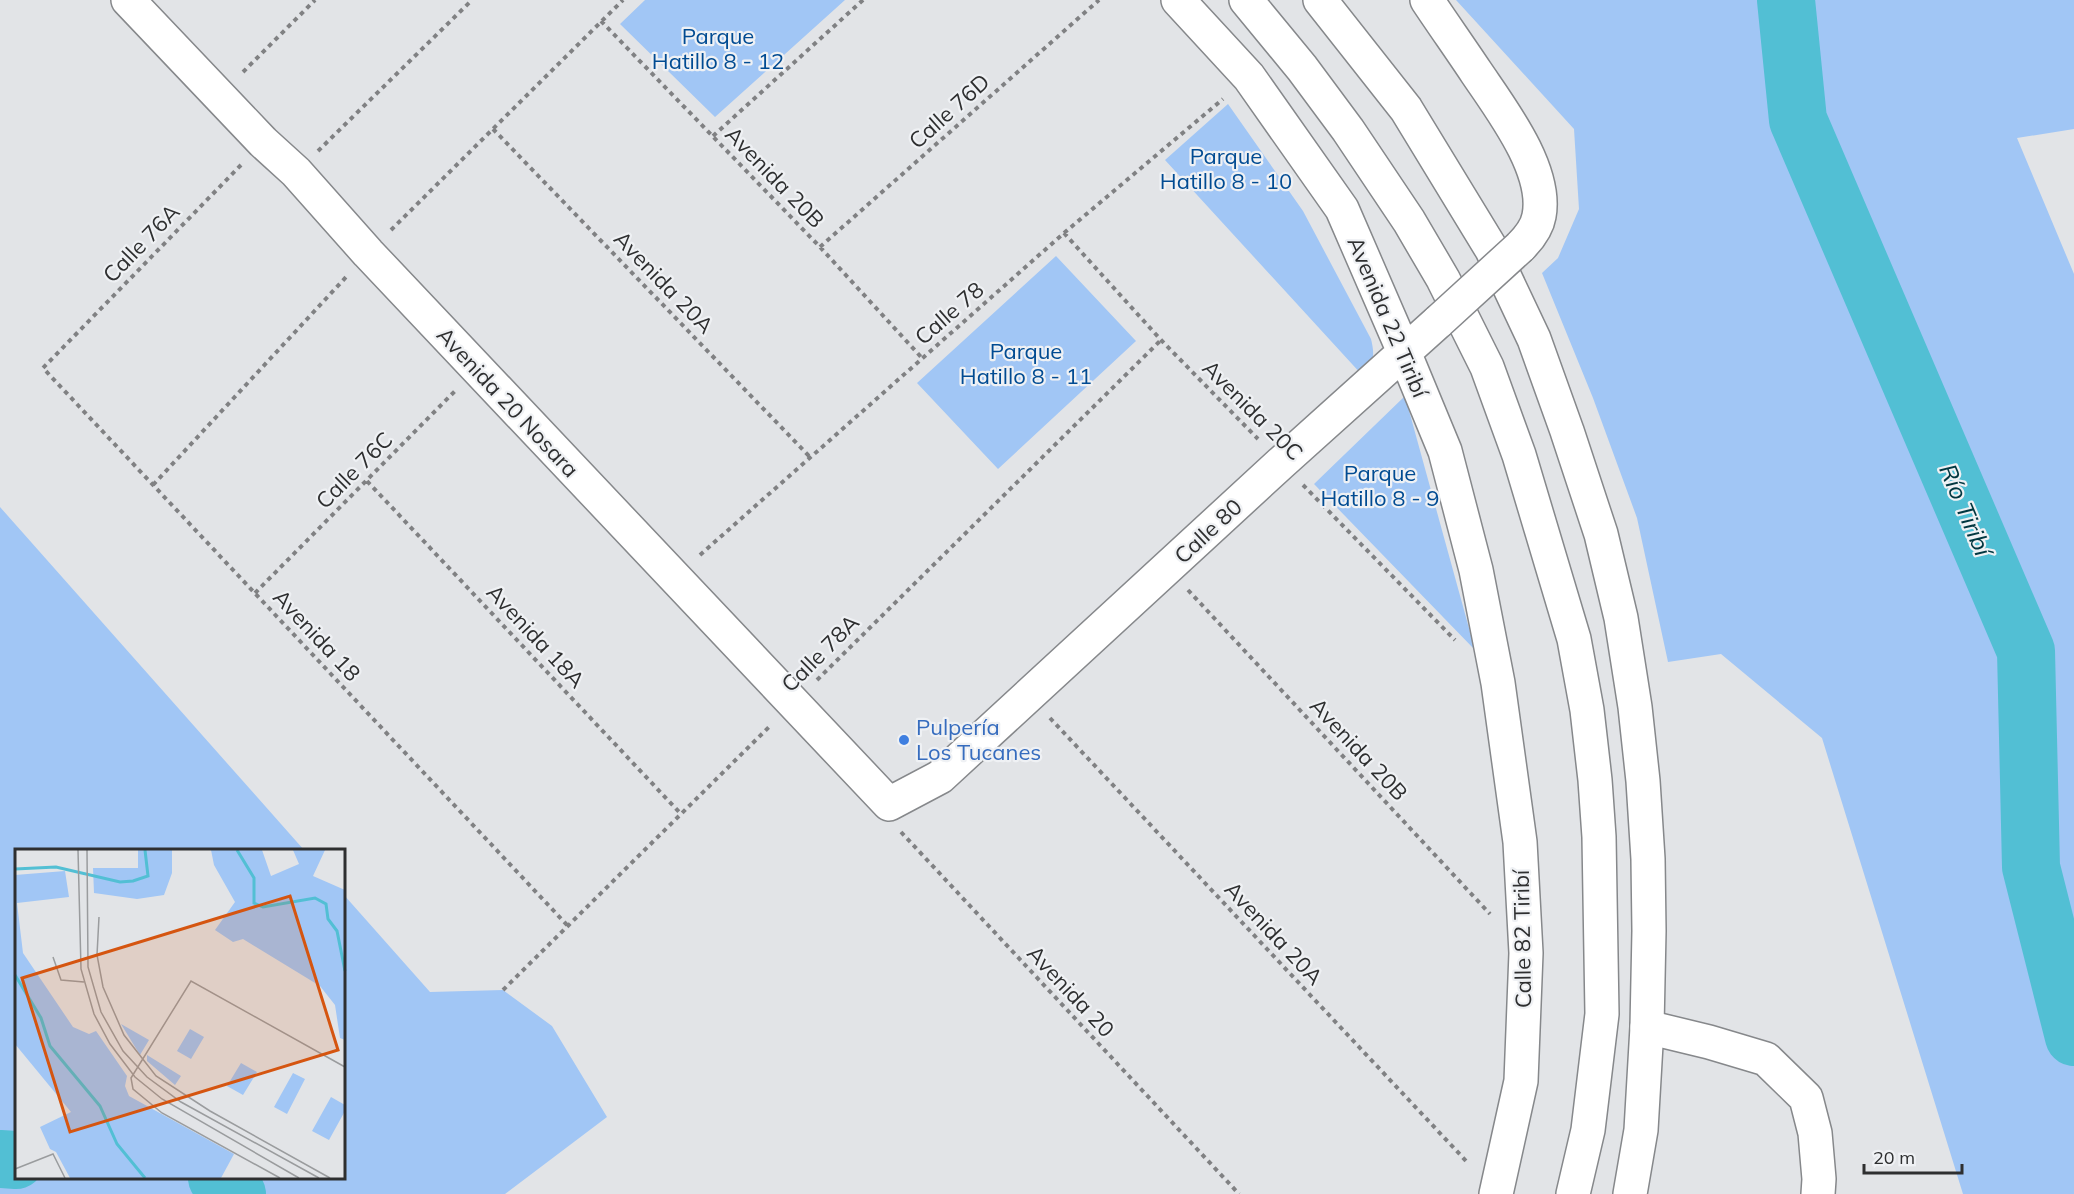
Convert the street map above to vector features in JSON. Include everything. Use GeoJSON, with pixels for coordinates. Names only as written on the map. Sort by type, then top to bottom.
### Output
{"type":"FeatureCollection","features":[{"type":"Feature","properties":{"kind":"main road","name":"Avenida 20 Nosara"},"geometry":{"type":"LineString","coordinates":[[128,0],[263,142],[297,172],[368,253],[889,804]]}},
{"type":"Feature","properties":{"kind":"main road","name":"Avenida 22 Tiribí"},"geometry":{"type":"LineString","coordinates":[[1178,0],[1249,77],[1342,209],[1444,451],[1476,570],[1498,684]]}},
{"type":"Feature","properties":{"kind":"main road"},"geometry":{"type":"LineString","coordinates":[[1246,0],[1302,68],[1348,130],[1409,221],[1443,279],[1486,367],[1507,422],[1574,639],[1587,710],[1595,780],[1599,837],[1602,1014],[1588,1130],[1573,1194]]}},
{"type":"Feature","properties":{"kind":"main road"},"geometry":{"type":"LineString","coordinates":[[1320,0],[1406,109],[1492,250],[1534,339],[1600,534],[1621,618],[1635,707],[1643,781],[1650,931],[1641,1130],[1630,1194]]}},
{"type":"Feature","properties":{"kind":"main road","name":"Calle 80"},"geometry":{"type":"LineString","coordinates":[[889,804],[940,777],[1281,463],[1520,248],[1529,237],[1539,217],[1539,194],[1533,168],[1512,125],[1427,0]]}},
{"type":"Feature","properties":{"kind":"main road","name":"Calle 82 Tiribí"},"geometry":{"type":"LineString","coordinates":[[1496,1194],[1521,1081],[1526,953],[1520,842],[1498,684]]}},
{"type":"Feature","properties":{"kind":"main road"},"geometry":{"type":"LineString","coordinates":[[1647,1027],[1767,1059],[1806,1098],[1815,1133],[1818,1194]]}},
{"type":"Feature","properties":{"kind":"path"},"geometry":{"type":"LineString","coordinates":[[219,95],[315,0]]}},
{"type":"Feature","properties":{"kind":"path"},"geometry":{"type":"LineString","coordinates":[[297,172],[472,0]]}},
{"type":"Feature","properties":{"kind":"path"},"geometry":{"type":"LineString","coordinates":[[713,136],[863,0]]}},
{"type":"Feature","properties":{"kind":"path","name":"Calle 76D"},"geometry":{"type":"LineString","coordinates":[[820,247],[1099,0]]}},
{"type":"Feature","properties":{"kind":"path","name":"Avenida 20B"},"geometry":{"type":"LineString","coordinates":[[601,21],[820,247],[922,358]]}},
{"type":"Feature","properties":{"kind":"path","name":"Calle 78"},"geometry":{"type":"LineString","coordinates":[[674,577],[1064,233],[1249,77]]}},
{"type":"Feature","properties":{"kind":"path","name":"Avenida 20A"},"geometry":{"type":"LineString","coordinates":[[493,129],[810,458]]}},
{"type":"Feature","properties":{"kind":"path","name":"Calle 76A"},"geometry":{"type":"LineString","coordinates":[[43,368],[263,142]]}},
{"type":"Feature","properties":{"kind":"path","name":"Avenida 20C"},"geometry":{"type":"LineString","coordinates":[[1064,233],[1161,340],[1456,641]]}},
{"type":"Feature","properties":{"kind":"path","name":"Calle 78A"},"geometry":{"type":"LineString","coordinates":[[503,990],[1161,340]]}},
{"type":"Feature","properties":{"kind":"path","name":"Avenida 18"},"geometry":{"type":"LineString","coordinates":[[43,368],[568,926]]}},
{"type":"Feature","properties":{"kind":"path","name":"Calle 76C"},"geometry":{"type":"LineString","coordinates":[[255,593],[477,369]]}},
{"type":"Feature","properties":{"kind":"path","name":"Avenida 18A"},"geometry":{"type":"LineString","coordinates":[[367,481],[681,814]]}},
{"type":"Feature","properties":{"kind":"path","name":"Avenida 20B"},"geometry":{"type":"LineString","coordinates":[[1167,568],[1526,953]]}},
{"type":"Feature","properties":{"kind":"path","name":"Avenida 20A"},"geometry":{"type":"LineString","coordinates":[[1029,696],[1496,1194]]}},
{"type":"Feature","properties":{"kind":"path","name":"Avenida 20"},"geometry":{"type":"LineString","coordinates":[[889,804],[903,836],[1239,1194]]}},
{"type":"Feature","properties":{"kind":"green space","name":"Parque Hatillo 8 - 12"},"geometry":{"type":"Polygon","coordinates":[[[645,0],[845,0],[715,117],[620,24],[645,0]]]}},
{"type":"Feature","properties":{"kind":"green space"},"geometry":{"type":"Polygon","coordinates":[[[1456,0],[2074,0],[2074,129],[2017,138],[2074,274],[2074,1194],[1963,1194],[1822,738],[1721,654],[1668,662],[1637,518],[1593,398],[1542,273],[1558,258],[1579,209],[1574,129],[1456,0]]]}},
{"type":"Feature","properties":{"kind":"green space","name":"Parque Hatillo 8 - 10"},"geometry":{"type":"Polygon","coordinates":[[[1228,104],[1303,211],[1371,339],[1373,358],[1363,376],[1165,160],[1228,104]]]}},
{"type":"Feature","properties":{"kind":"green space","name":"Parque Hatillo 8 - 11"},"geometry":{"type":"Polygon","coordinates":[[[1056,256],[1136,341],[998,469],[917,383],[1056,256]]]}},
{"type":"Feature","properties":{"kind":"green space","name":"Parque Hatillo 8 - 9"},"geometry":{"type":"Polygon","coordinates":[[[1405,396],[1475,650],[1314,484],[1405,396]]]}},
{"type":"Feature","properties":{"kind":"green space"},"geometry":{"type":"Polygon","coordinates":[[[0,507],[303,849],[15,849],[15,1179],[345,1179],[345,896],[430,992],[503,990],[552,1026],[607,1117],[505,1194],[0,1194],[0,507]]]}},
{"type":"Feature","properties":{"kind":"waterway","name":"Río Tiribí"},"geometry":{"type":"LineString","coordinates":[[1786,0],[1798,120],[2026,651],[2031,867],[2074,1037]]}},
{"type":"Feature","properties":{"kind":"waterway"},"geometry":{"type":"LineString","coordinates":[[0,1159],[15,1160]]}},
{"type":"Feature","properties":{"kind":"waterway"},"geometry":{"type":"LineString","coordinates":[[218,1179],[237,1194]]}},
{"type":"Feature","properties":{"kind":"place","name":"Pulpería Los Tucanes"},"geometry":{"type":"Point","coordinates":[904,740]}}]}
